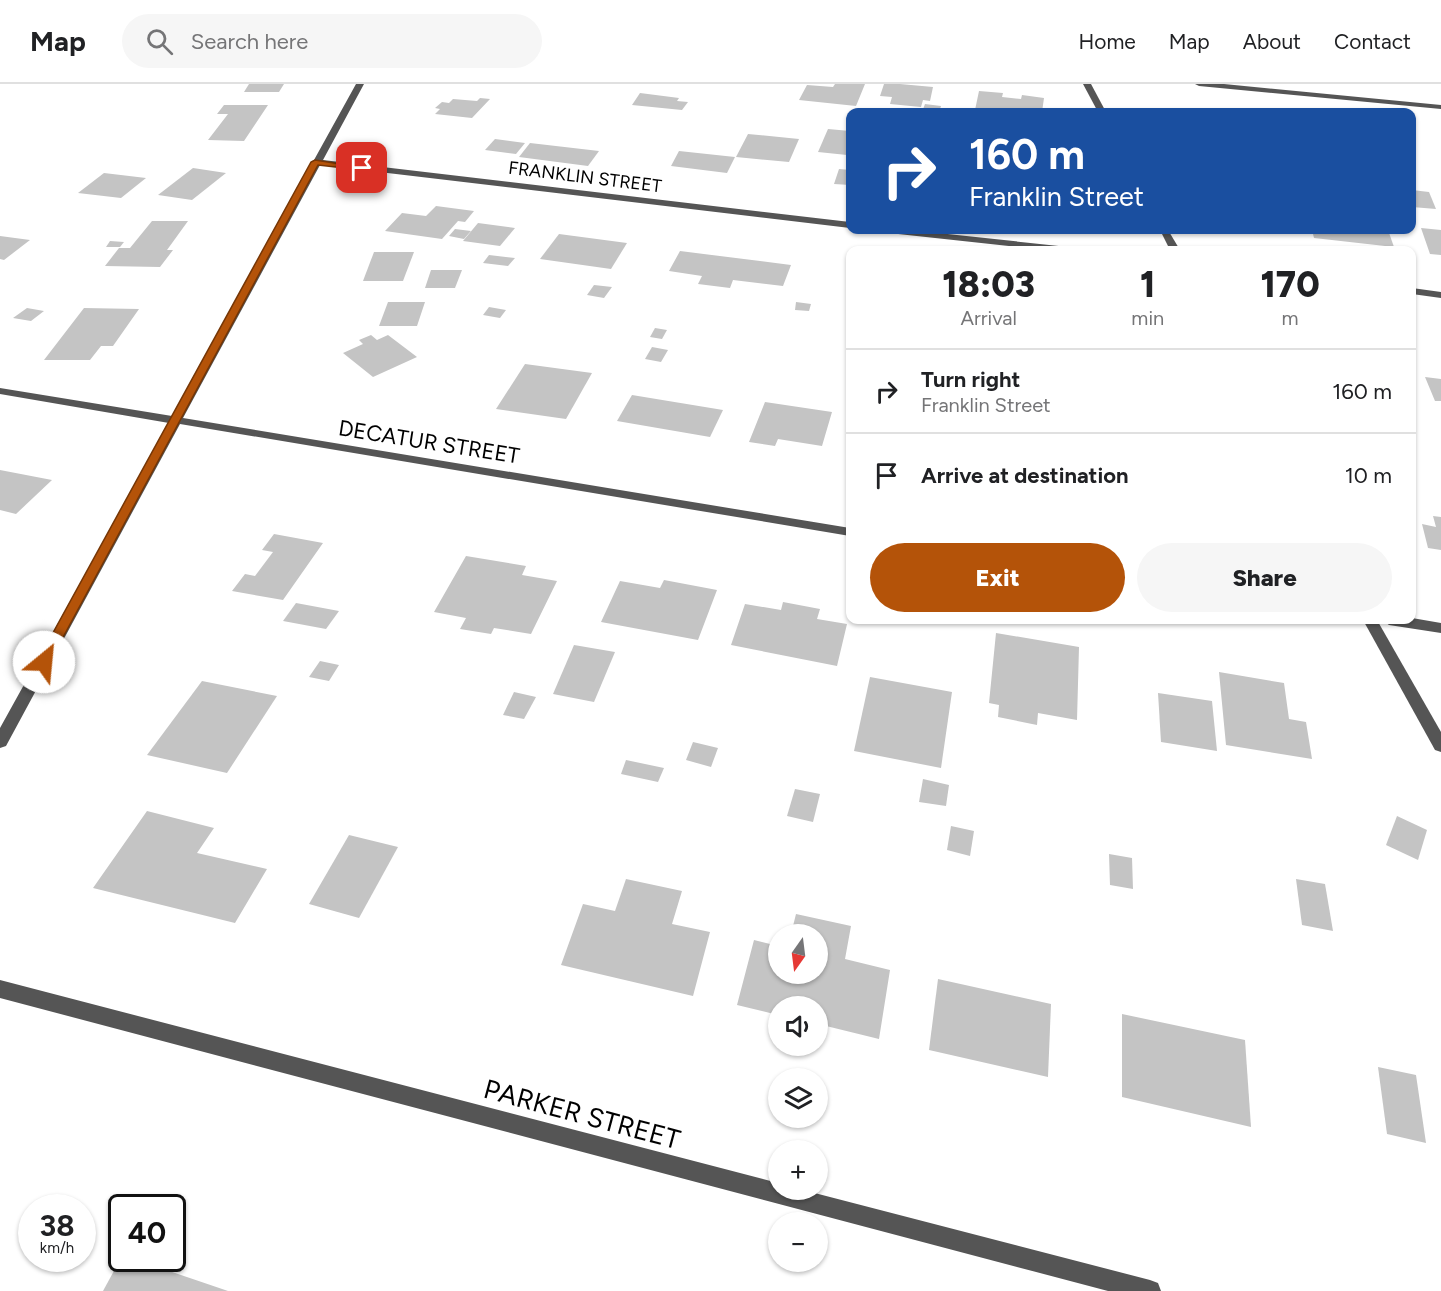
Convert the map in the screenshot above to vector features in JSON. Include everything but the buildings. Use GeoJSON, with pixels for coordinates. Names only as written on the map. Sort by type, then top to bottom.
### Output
{"type":"FeatureCollection","features":[{"type":"Feature","properties":{"kind":"street"},"geometry":{"type":"LineString","coordinates":[[0,742],[315,162],[360,84]]}},
{"type":"Feature","properties":{"kind":"street"},"geometry":{"type":"LineString","coordinates":[[1087,84],[1100,108]]}},
{"type":"Feature","properties":{"kind":"street"},"geometry":{"type":"LineString","coordinates":[[1199,84],[1441,107]]}},
{"type":"Feature","properties":{"kind":"street","name":"FRANKLIN STREET"},"geometry":{"type":"LineString","coordinates":[[315,162],[846,225]]}},
{"type":"Feature","properties":{"kind":"street"},"geometry":{"type":"LineString","coordinates":[[925,234],[1032,246]]}},
{"type":"Feature","properties":{"kind":"street"},"geometry":{"type":"LineString","coordinates":[[1416,292],[1441,295]]}},
{"type":"Feature","properties":{"kind":"street","name":"DECATUR STREET"},"geometry":{"type":"LineString","coordinates":[[0,391],[846,531]]}},
{"type":"Feature","properties":{"kind":"street"},"geometry":{"type":"LineString","coordinates":[[1372,624],[1441,746]]}},
{"type":"Feature","properties":{"kind":"street"},"geometry":{"type":"LineString","coordinates":[[1415,624],[1441,628]]}},
{"type":"Feature","properties":{"kind":"street","name":"PARKER STREET"},"geometry":{"type":"LineString","coordinates":[[0,989],[1150,1291]]}},
{"type":"Feature","properties":{"kind":"route"},"geometry":{"type":"LineString","coordinates":[[44,662],[315,162],[362,168]]}}]}
